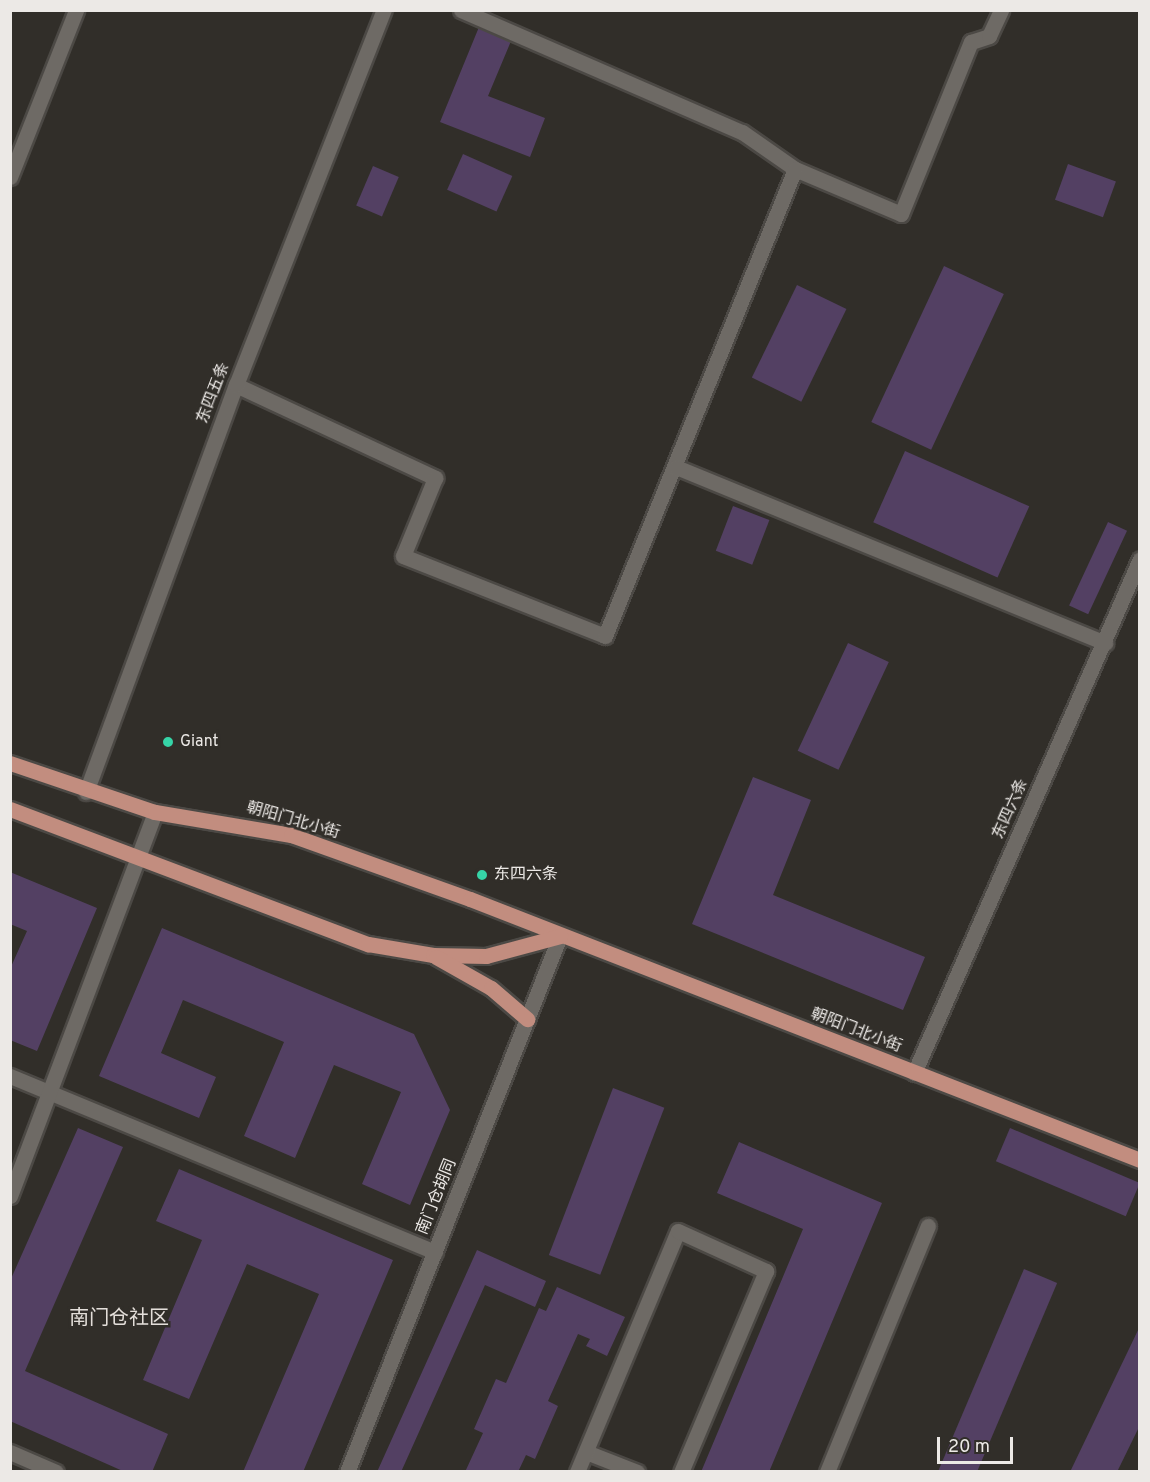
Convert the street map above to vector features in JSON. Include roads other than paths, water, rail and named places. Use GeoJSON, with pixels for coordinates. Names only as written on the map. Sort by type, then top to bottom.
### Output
{"type":"FeatureCollection","features":[{"type":"Feature","properties":{"kind":"main road","name":"朝阳门北小街"},"geometry":{"type":"LineString","coordinates":[[10,763],[86,792],[155,812],[291,835],[560,936],[1140,1160]]}},
{"type":"Feature","properties":{"kind":"main road"},"geometry":{"type":"LineString","coordinates":[[10,809],[368,944],[433,955],[486,956],[560,936]]}},
{"type":"Feature","properties":{"kind":"main road"},"geometry":{"type":"LineString","coordinates":[[433,955],[491,988],[527,1019]]}},
{"type":"Feature","properties":{"kind":"street"},"geometry":{"type":"LineString","coordinates":[[10,177],[76,10]]}},
{"type":"Feature","properties":{"kind":"street","name":"东四五条"},"geometry":{"type":"LineString","coordinates":[[86,792],[236,385],[384,10]]}},
{"type":"Feature","properties":{"kind":"street"},"geometry":{"type":"LineString","coordinates":[[461,10],[742,132],[795,169],[901,214],[971,42],[989,36],[1001,10]]}},
{"type":"Feature","properties":{"kind":"street"},"geometry":{"type":"LineString","coordinates":[[236,385],[435,478],[403,556],[605,636],[676,467],[795,169]]}},
{"type":"Feature","properties":{"kind":"street"},"geometry":{"type":"LineString","coordinates":[[676,467],[1105,643]]}},
{"type":"Feature","properties":{"kind":"street","name":"东四六条"},"geometry":{"type":"LineString","coordinates":[[914,1073],[1140,559]]}},
{"type":"Feature","properties":{"kind":"street"},"geometry":{"type":"LineString","coordinates":[[10,1196],[140,859],[155,812]]}},
{"type":"Feature","properties":{"kind":"street","name":"南门仓胡同"},"geometry":{"type":"LineString","coordinates":[[347,1472],[560,936]]}},
{"type":"Feature","properties":{"kind":"street"},"geometry":{"type":"LineString","coordinates":[[10,1076],[435,1252]]}},
{"type":"Feature","properties":{"kind":"street"},"geometry":{"type":"LineString","coordinates":[[827,1472],[928,1226]]}},
{"type":"Feature","properties":{"kind":"street"},"geometry":{"type":"LineString","coordinates":[[577,1472],[678,1231],[766,1271],[681,1472]]}},
{"type":"Feature","properties":{"kind":"street"},"geometry":{"type":"LineString","coordinates":[[10,1452],[56,1472]]}},
{"type":"Feature","properties":{"kind":"street"},"geometry":{"type":"LineString","coordinates":[[585,1452],[637,1472]]}},
{"type":"Feature","properties":{"kind":"place","name":"Giant"},"geometry":{"type":"Point","coordinates":[168,742]}},
{"type":"Feature","properties":{"kind":"place","name":"东四六条"},"geometry":{"type":"Point","coordinates":[482,875]}},
{"type":"Feature","properties":{"kind":"district","name":"南门仓社区"},"geometry":{"type":"Point","coordinates":[119,1319]}}]}
